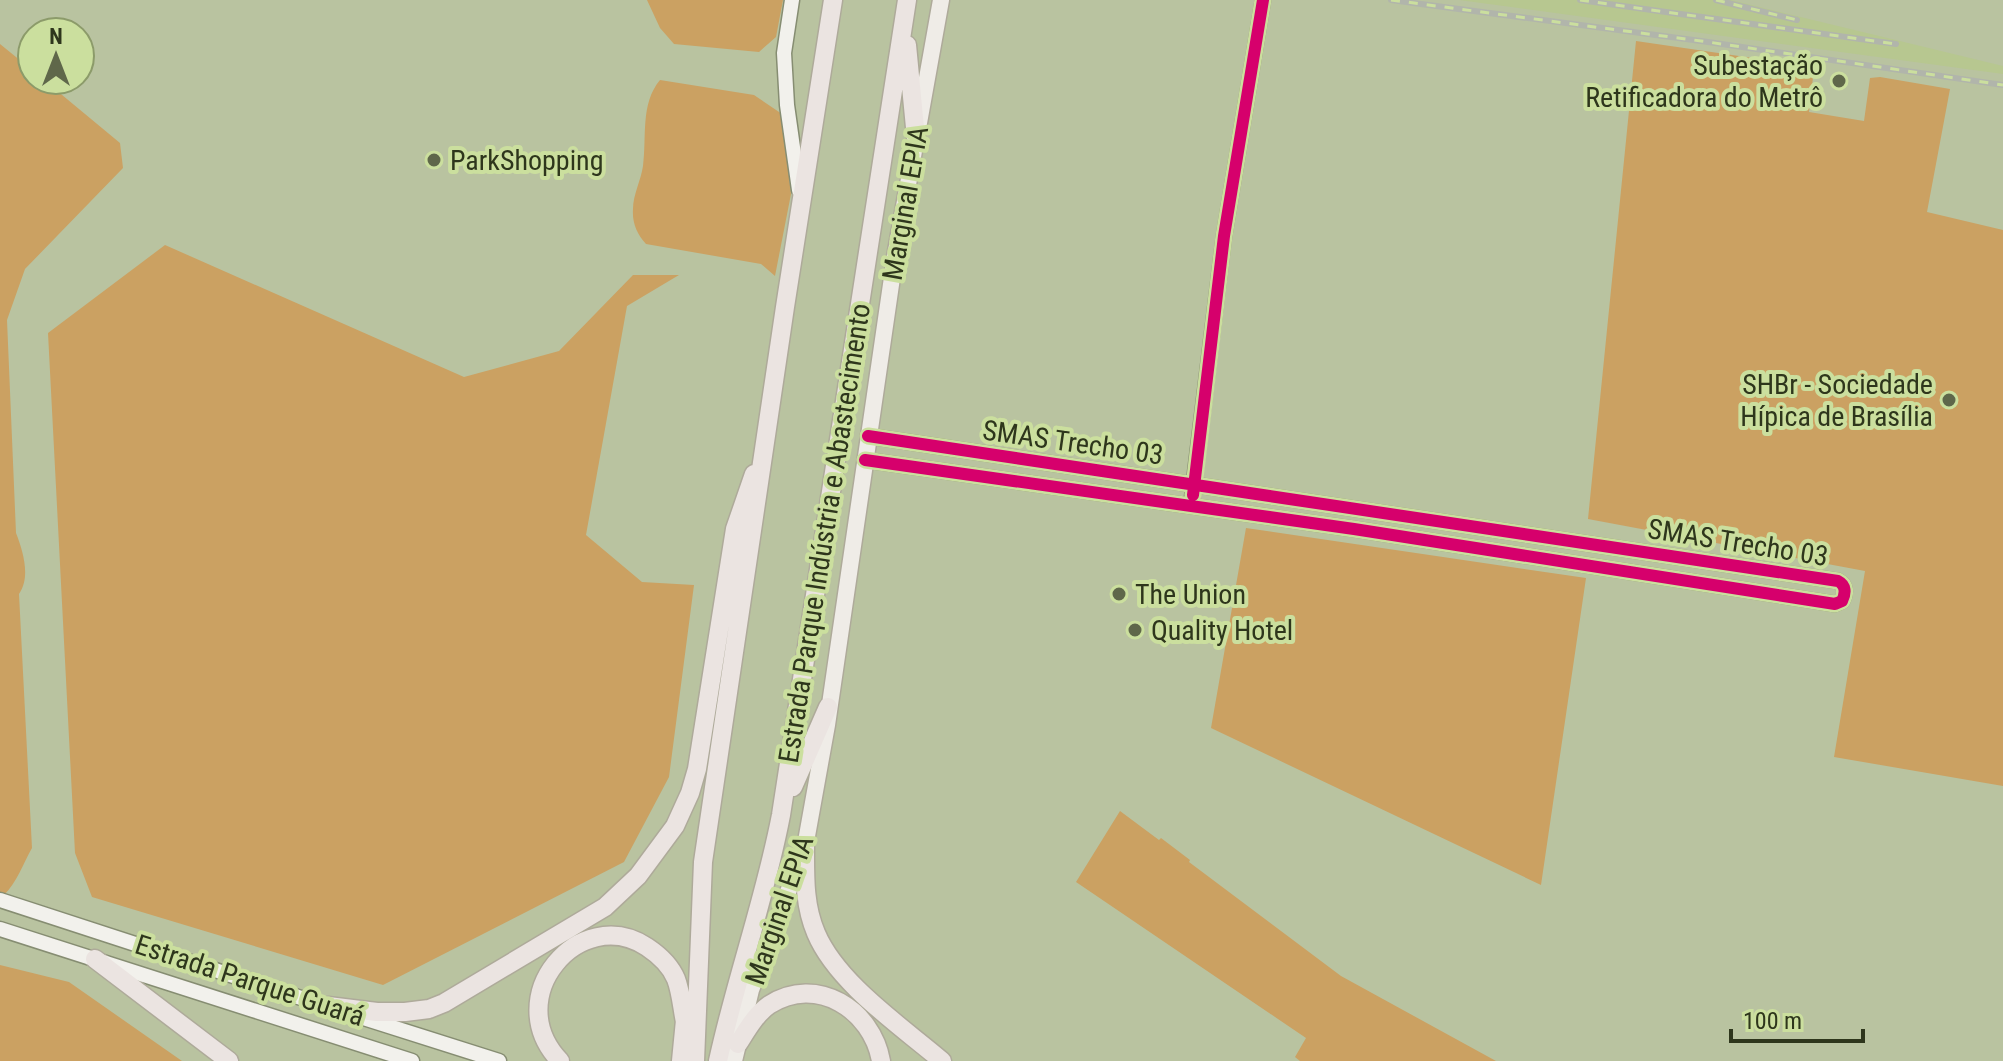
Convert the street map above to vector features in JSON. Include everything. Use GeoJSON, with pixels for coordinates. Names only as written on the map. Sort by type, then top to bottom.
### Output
{"type":"FeatureCollection","features":[{"type":"Feature","properties":{"kind":"highway"},"geometry":{"type":"LineString","coordinates":[[695,1061],[703,862],[833,0]]}},
{"type":"Feature","properties":{"kind":"highway"},"geometry":{"type":"LineString","coordinates":[[905,9],[916,138]]}},
{"type":"Feature","properties":{"kind":"highway","name":"Estrada Parque Indústria e Abastecimento"},"geometry":{"type":"LineString","coordinates":[[718,1061],[765,891],[781,815],[905,9]]}},
{"type":"Feature","properties":{"kind":"highway"},"geometry":{"type":"LineString","coordinates":[[328,1006],[405,1012],[444,1003],[605,907],[638,876],[675,826],[693,781],[735,529],[744,498],[765,449]]}},
{"type":"Feature","properties":{"kind":"highway"},"geometry":{"type":"LineString","coordinates":[[781,815],[828,707]]}},
{"type":"Feature","properties":{"kind":"highway"},"geometry":{"type":"LineString","coordinates":[[805,847],[806,899],[816,934],[825,950],[855,986],[942,1061]]}},
{"type":"Feature","properties":{"kind":"highway"},"geometry":{"type":"LineString","coordinates":[[681,1061],[692,901],[703,862]]}},
{"type":"Feature","properties":{"kind":"highway"},"geometry":{"type":"LineString","coordinates":[[560,1061],[543,1040],[539,1026],[540,997],[546,977],[554,965],[585,941],[619,937],[655,952],[677,981],[685,1022]]}},
{"type":"Feature","properties":{"kind":"highway"},"geometry":{"type":"LineString","coordinates":[[95,959],[229,1061]]}},
{"type":"Feature","properties":{"kind":"highway"},"geometry":{"type":"LineString","coordinates":[[735,992],[737,1047]]}},
{"type":"Feature","properties":{"kind":"highway"},"geometry":{"type":"LineString","coordinates":[[737,1047],[756,1017],[769,1005],[791,996],[821,994],[841,1002],[862,1018],[873,1035],[881,1061]]}},
{"type":"Feature","properties":{"kind":"main road","name":"Marginal EPIA"},"geometry":{"type":"LineString","coordinates":[[737,1047],[751,990],[805,847],[895,257],[941,0]]}},
{"type":"Feature","properties":{"kind":"street"},"geometry":{"type":"LineString","coordinates":[[792,0],[784,53],[787,105],[801,205]]}},
{"type":"Feature","properties":{"kind":"street"},"geometry":{"type":"LineString","coordinates":[[1191,506],[1224,236],[1263,0]]}},
{"type":"Feature","properties":{"kind":"street","name":"SMAS Trecho 03"},"geometry":{"type":"LineString","coordinates":[[865,460],[1359,530],[1835,604],[1842,601],[1845,593],[1838,581],[868,436]]}},
{"type":"Feature","properties":{"kind":"street"},"geometry":{"type":"LineString","coordinates":[[907,465],[910,442]]}},
{"type":"Feature","properties":{"kind":"street"},"geometry":{"type":"LineString","coordinates":[[1359,530],[1363,510]]}},
{"type":"Feature","properties":{"kind":"street","name":"Estrada Parque Guará"},"geometry":{"type":"LineString","coordinates":[[0,900],[107,932],[499,1061]]}},
{"type":"Feature","properties":{"kind":"street","name":"Estrada Parque Guará"},"geometry":{"type":"LineString","coordinates":[[0,929],[412,1061]]}},
{"type":"Feature","properties":{"kind":"shaded area"},"geometry":{"type":"Polygon","coordinates":[[[647,0],[783,0],[776,37],[759,52],[674,44],[660,28],[647,0]]]}},
{"type":"Feature","properties":{"kind":"shaded area"},"geometry":{"type":"Polygon","coordinates":[[[1459,0],[1731,0],[2003,66],[2003,74],[1459,0]]]}},
{"type":"Feature","properties":{"kind":"shaded area"},"geometry":{"type":"Polygon","coordinates":[[[1636,41],[1814,69],[1809,112],[1864,121],[1870,78],[1950,89],[1927,212],[2003,230],[2003,786],[1834,757],[1865,571],[1588,519],[1636,41]]]}},
{"type":"Feature","properties":{"kind":"shaded area"},"geometry":{"type":"Polygon","coordinates":[[[0,44],[16,57],[16,96],[63,96],[120,143],[123,168],[25,269],[7,320],[16,533],[25,572],[19,594],[32,848],[9,890],[0,895],[0,44]]]}},
{"type":"Feature","properties":{"kind":"shaded area"},"geometry":{"type":"Polygon","coordinates":[[[660,80],[754,95],[782,114],[791,194],[775,276],[761,264],[646,244],[640,236],[633,219],[633,204],[643,166],[649,99],[660,80]]]}},
{"type":"Feature","properties":{"kind":"shaded area"},"geometry":{"type":"Polygon","coordinates":[[[165,245],[464,377],[559,351],[633,275],[679,275],[627,306],[586,535],[642,582],[694,585],[669,777],[624,862],[383,985],[92,897],[75,853],[48,333],[165,245]]]}},
{"type":"Feature","properties":{"kind":"shaded area"},"geometry":{"type":"Polygon","coordinates":[[[1246,528],[1586,578],[1541,885],[1211,728],[1246,528]]]}},
{"type":"Feature","properties":{"kind":"shaded area"},"geometry":{"type":"Polygon","coordinates":[[[1120,811],[1159,840],[1161,838],[1341,976],[1496,1061],[1300,1061],[1295,1057],[1306,1038],[1076,882],[1120,811]]]}},
{"type":"Feature","properties":{"kind":"shaded area"},"geometry":{"type":"Polygon","coordinates":[[[0,965],[69,982],[182,1061],[0,1061],[0,965]]]}},
{"type":"Feature","properties":{"kind":"railway"},"geometry":{"type":"LineString","coordinates":[[1391,0],[2003,85]]}},
{"type":"Feature","properties":{"kind":"railway"},"geometry":{"type":"LineString","coordinates":[[1580,0],[1896,44]]}},
{"type":"Feature","properties":{"kind":"railway"},"geometry":{"type":"LineString","coordinates":[[1716,0],[1797,20]]}},
{"type":"Feature","properties":{"kind":"cycle path"},"geometry":{"type":"LineString","coordinates":[[1193,495],[1224,236],[1263,0]]}},
{"type":"Feature","properties":{"kind":"cycle path"},"geometry":{"type":"LineString","coordinates":[[865,460],[1354,529],[1835,604],[1842,601],[1845,592],[1838,581],[868,436]]}},
{"type":"Feature","properties":{"kind":"place","name":"Subestação Retificadora do Metrô"},"geometry":{"type":"Point","coordinates":[1839,81]}},
{"type":"Feature","properties":{"kind":"place","name":"ParkShopping"},"geometry":{"type":"Point","coordinates":[434,160]}},
{"type":"Feature","properties":{"kind":"place","name":"SHBr - Sociedade Hípica de Brasília"},"geometry":{"type":"Point","coordinates":[1949,400]}},
{"type":"Feature","properties":{"kind":"place","name":"The Union"},"geometry":{"type":"Point","coordinates":[1119,594]}},
{"type":"Feature","properties":{"kind":"place","name":"Quality Hotel"},"geometry":{"type":"Point","coordinates":[1135,630]}}]}
